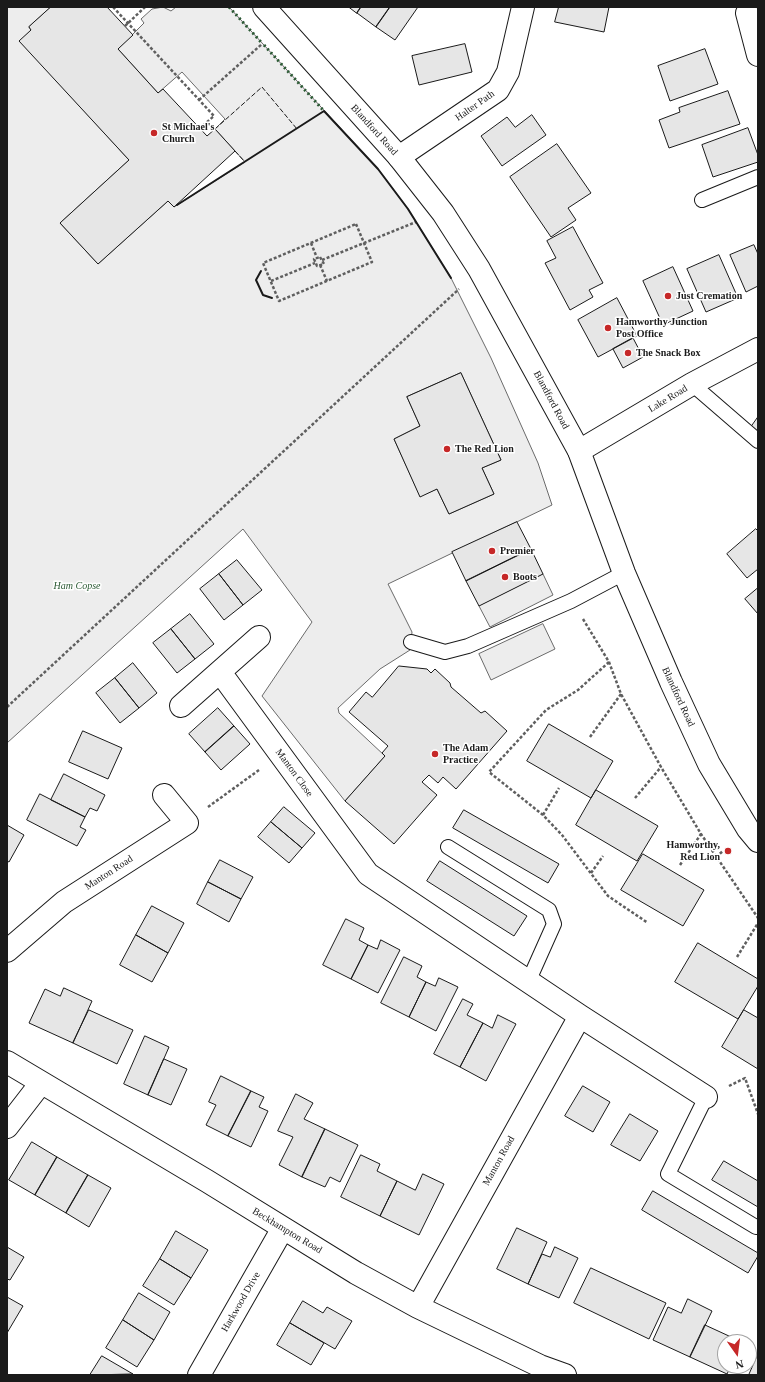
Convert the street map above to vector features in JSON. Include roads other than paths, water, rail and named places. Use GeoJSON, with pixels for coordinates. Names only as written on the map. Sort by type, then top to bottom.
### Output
{"type":"FeatureCollection","features":[{"type":"Feature","properties":{"kind":"street","name":"Blandford Road"},"geometry":{"type":"LineString","coordinates":[[264,7],[399,157],[443,213],[479,269],[579,451],[624,573],[668,675],[709,764],[748,829],[758,842]]}},
{"type":"Feature","properties":{"kind":"street","name":"Halter Path"},"geometry":{"type":"LineString","coordinates":[[399,157],[498,90],[508,72],[522,7]]}},
{"type":"Feature","properties":{"kind":"street"},"geometry":{"type":"LineString","coordinates":[[747,13],[758,55]]}},
{"type":"Feature","properties":{"kind":"street","name":"Lake Road"},"geometry":{"type":"LineString","coordinates":[[579,451],[692,384],[758,348]]}},
{"type":"Feature","properties":{"kind":"street"},"geometry":{"type":"LineString","coordinates":[[181,706],[259,637]]}},
{"type":"Feature","properties":{"kind":"street","name":"Manton Close"},"geometry":{"type":"LineString","coordinates":[[220,672],[368,874],[529,980]]}},
{"type":"Feature","properties":{"kind":"street","name":"Manton Road"},"geometry":{"type":"LineString","coordinates":[[7,951],[64,902],[186,823],[164,795]]}},
{"type":"Feature","properties":{"kind":"street"},"geometry":{"type":"LineString","coordinates":[[529,980],[580,1016],[706,1097]]}},
{"type":"Feature","properties":{"kind":"street","name":"Manton Road"},"geometry":{"type":"LineString","coordinates":[[418,1307],[580,1016]]}},
{"type":"Feature","properties":{"kind":"street","name":"Beckhampton Road"},"geometry":{"type":"LineString","coordinates":[[7,1062],[356,1273],[538,1370],[565,1375]]}},
{"type":"Feature","properties":{"kind":"street"},"geometry":{"type":"LineString","coordinates":[[7,1127],[41,1083]]}},
{"type":"Feature","properties":{"kind":"street","name":"Harkwood Drive"},"geometry":{"type":"LineString","coordinates":[[199,1375],[283,1228]]}},
{"type":"Feature","properties":{"kind":"lane"},"geometry":{"type":"LineString","coordinates":[[702,200],[758,177]]}},
{"type":"Feature","properties":{"kind":"lane"},"geometry":{"type":"LineString","coordinates":[[692,384],[758,441]]}},
{"type":"Feature","properties":{"kind":"lane"},"geometry":{"type":"LineString","coordinates":[[411,642],[445,652],[468,646],[571,601],[624,573]]}},
{"type":"Feature","properties":{"kind":"lane"},"geometry":{"type":"LineString","coordinates":[[448,847],[549,910],[554,924],[529,980]]}},
{"type":"Feature","properties":{"kind":"lane"},"geometry":{"type":"LineString","coordinates":[[706,1097],[668,1174],[756,1227]]}},
{"type":"Feature","properties":{"kind":"place","name":"St Michael's Church"},"geometry":{"type":"Point","coordinates":[154,133]}},
{"type":"Feature","properties":{"kind":"place","name":"Just Cremation"},"geometry":{"type":"Point","coordinates":[668,296]}},
{"type":"Feature","properties":{"kind":"place","name":"Hamworthy Junction Post Office"},"geometry":{"type":"Point","coordinates":[608,328]}},
{"type":"Feature","properties":{"kind":"place","name":"The Snack Box"},"geometry":{"type":"Point","coordinates":[628,353]}},
{"type":"Feature","properties":{"kind":"place","name":"The Red Lion"},"geometry":{"type":"Point","coordinates":[447,449]}},
{"type":"Feature","properties":{"kind":"place","name":"Premier"},"geometry":{"type":"Point","coordinates":[492,551]}},
{"type":"Feature","properties":{"kind":"place","name":"Boots"},"geometry":{"type":"Point","coordinates":[505,577]}},
{"type":"Feature","properties":{"kind":"place","name":"The Adam Practice"},"geometry":{"type":"Point","coordinates":[435,754]}},
{"type":"Feature","properties":{"kind":"place","name":"Hamworthy, Red Lion"},"geometry":{"type":"Point","coordinates":[728,851]}},
{"type":"Feature","properties":{"kind":"park label","name":"Ham Copse"},"geometry":{"type":"Point","coordinates":[77,586]}}]}
